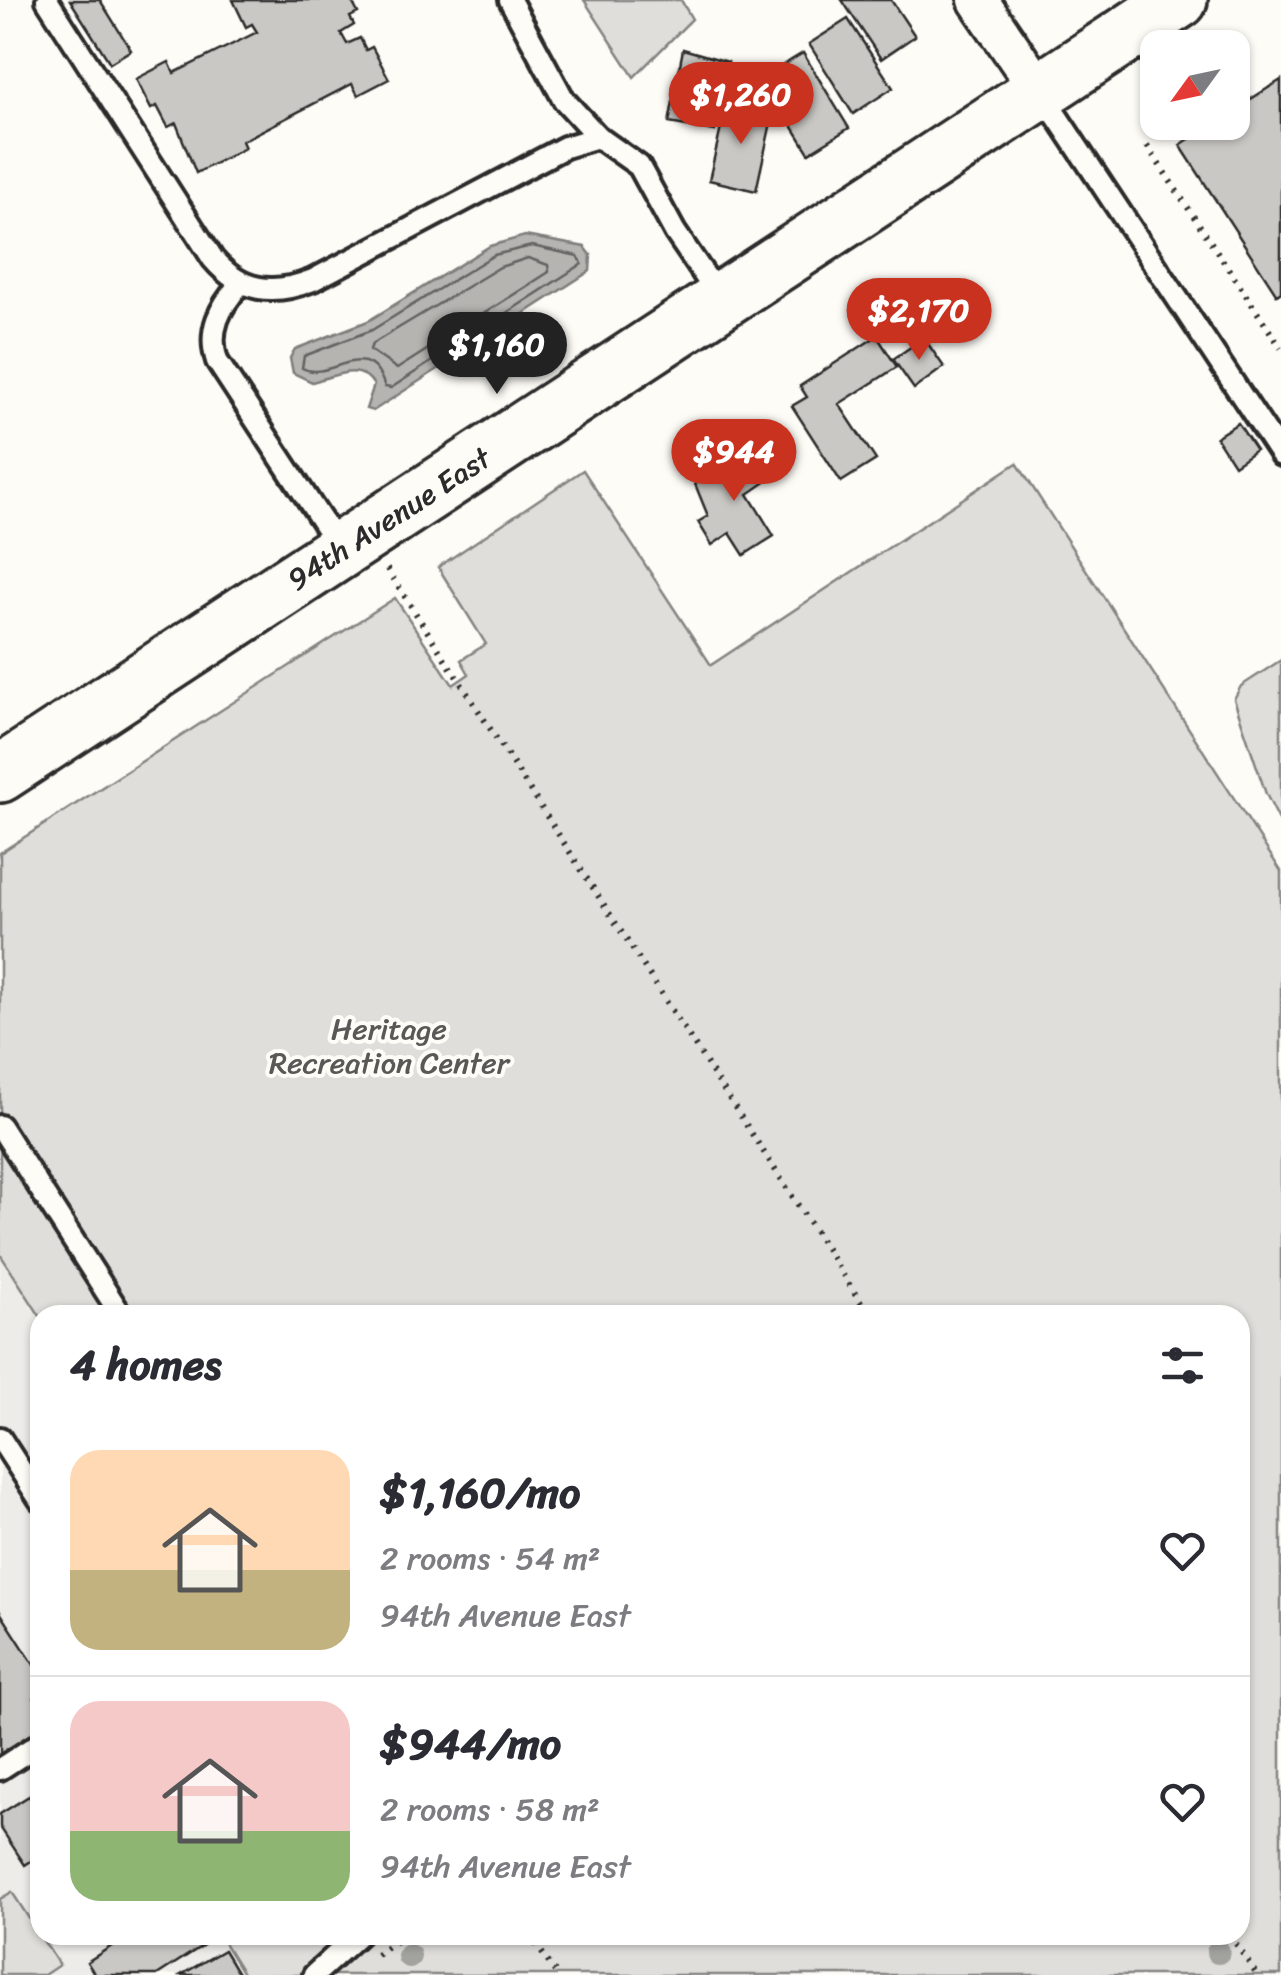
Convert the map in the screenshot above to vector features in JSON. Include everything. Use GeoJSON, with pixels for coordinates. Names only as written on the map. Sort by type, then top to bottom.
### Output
{"type":"FeatureCollection","features":[{"type":"Feature","properties":{"kind":"main road","name":"94th Avenue East"},"geometry":{"type":"LineString","coordinates":[[0,774],[1179,0]]}},
{"type":"Feature","properties":{"kind":"street"},"geometry":{"type":"LineString","coordinates":[[978,0],[1040,91]]}},
{"type":"Feature","properties":{"kind":"lane"},"geometry":{"type":"LineString","coordinates":[[47,0],[213,259],[240,284],[291,289],[565,147],[598,137]]}},
{"type":"Feature","properties":{"kind":"lane"},"geometry":{"type":"LineString","coordinates":[[510,0],[564,100],[598,137],[639,166],[675,232],[722,300]]}},
{"type":"Feature","properties":{"kind":"lane"},"geometry":{"type":"LineString","coordinates":[[1040,91],[1281,454]]}},
{"type":"Feature","properties":{"kind":"lane"},"geometry":{"type":"LineString","coordinates":[[240,284],[218,316],[212,347],[217,361],[353,542]]}},
{"type":"Feature","properties":{"kind":"lane"},"geometry":{"type":"LineString","coordinates":[[0,1126],[115,1305]]}},
{"type":"Feature","properties":{"kind":"lane"},"geometry":{"type":"LineString","coordinates":[[0,1438],[30,1484]]}},
{"type":"Feature","properties":{"kind":"lane"},"geometry":{"type":"LineString","coordinates":[[0,1769],[30,1750]]}},
{"type":"Feature","properties":{"kind":"lane"},"geometry":{"type":"LineString","coordinates":[[314,1975],[347,1945]]}},
{"type":"Feature","properties":{"kind":"path"},"geometry":{"type":"LineString","coordinates":[[1146,146],[1281,348]]}},
{"type":"Feature","properties":{"kind":"path"},"geometry":{"type":"LineString","coordinates":[[353,542],[863,1305]]}},
{"type":"Feature","properties":{"kind":"path"},"geometry":{"type":"LineString","coordinates":[[536,1945],[556,1975]]}},
{"type":"Feature","properties":{"kind":"path"},"geometry":{"type":"LineString","coordinates":[[1237,1945],[1257,1975]]}},
{"type":"Feature","properties":{"kind":"shaded area"},"geometry":{"type":"Polygon","coordinates":[[[0,1254],[33,1305],[30,1945],[225,1945],[244,1975],[0,1975],[0,1254]]]}},
{"type":"Feature","properties":{"kind":"green space"},"geometry":{"type":"Polygon","coordinates":[[[584,0],[681,0],[692,19],[634,77],[584,0]]]}},
{"type":"Feature","properties":{"kind":"green space","name":"Heritage Recreation Center"},"geometry":{"type":"Polygon","coordinates":[[[1017,463],[1281,871],[1281,1975],[244,1975],[225,1945],[1250,1945],[1250,1305],[33,1305],[0,1254],[0,853],[395,598],[453,685],[469,674],[461,660],[486,644],[438,567],[583,470],[711,665],[1017,463]]]}},
{"type":"Feature","properties":{"kind":"green space"},"geometry":{"type":"Polygon","coordinates":[[[1281,660],[1281,824],[1266,794],[1234,699],[1241,686],[1281,660]]]}},
{"type":"Feature","properties":{"kind":"green space"},"geometry":{"type":"Polygon","coordinates":[[[12,1892],[30,1920],[30,1945],[46,1945],[59,1965],[44,1975],[0,1975],[0,1899],[12,1892]]]}},
{"type":"Feature","properties":{"kind":"water"},"geometry":{"type":"Polygon","coordinates":[[[525,236],[585,247],[591,255],[590,271],[373,411],[366,409],[374,385],[361,374],[346,373],[312,382],[293,373],[290,358],[295,349],[368,321],[490,246],[525,236]]]}},
{"type":"Feature","properties":{"kind":"building"},"geometry":{"type":"Polygon","coordinates":[[[70,0],[100,0],[131,50],[110,63],[70,0]]]}},
{"type":"Feature","properties":{"kind":"building"},"geometry":{"type":"Polygon","coordinates":[[[233,0],[351,0],[358,13],[350,17],[354,25],[341,33],[347,44],[360,38],[366,50],[372,47],[389,79],[358,95],[352,84],[242,141],[245,148],[196,173],[176,123],[168,127],[157,106],[151,109],[136,79],[169,62],[174,73],[257,32],[252,24],[246,27],[233,0]]]}},
{"type":"Feature","properties":{"kind":"building"},"geometry":{"type":"Polygon","coordinates":[[[842,0],[891,0],[915,36],[881,59],[842,0]]]}},
{"type":"Feature","properties":{"kind":"building"},"geometry":{"type":"Polygon","coordinates":[[[848,19],[893,88],[853,114],[809,44],[848,19]]]}},
{"type":"Feature","properties":{"kind":"building"},"geometry":{"type":"Polygon","coordinates":[[[683,49],[728,62],[715,131],[669,123],[683,49]]]}},
{"type":"Feature","properties":{"kind":"building"},"geometry":{"type":"Polygon","coordinates":[[[803,53],[849,128],[809,153],[767,85],[780,78],[775,70],[803,53]]]}},
{"type":"Feature","properties":{"kind":"building"},"geometry":{"type":"Polygon","coordinates":[[[1281,80],[1281,292],[1277,295],[1180,145],[1188,140],[1250,140],[1250,100],[1281,80]]]}},
{"type":"Feature","properties":{"kind":"building"},"geometry":{"type":"Polygon","coordinates":[[[727,102],[766,111],[765,116],[772,118],[756,191],[709,180],[727,102]]]}},
{"type":"Feature","properties":{"kind":"building"},"geometry":{"type":"Polygon","coordinates":[[[877,336],[897,367],[839,404],[876,460],[841,482],[792,406],[807,397],[800,386],[877,336]]]}},
{"type":"Feature","properties":{"kind":"building"},"geometry":{"type":"Polygon","coordinates":[[[924,338],[944,367],[914,389],[893,359],[924,338]]]}},
{"type":"Feature","properties":{"kind":"building"},"geometry":{"type":"Polygon","coordinates":[[[1238,423],[1256,450],[1234,465],[1216,437],[1238,423]]]}},
{"type":"Feature","properties":{"kind":"building"},"geometry":{"type":"Polygon","coordinates":[[[748,450],[767,481],[748,494],[774,536],[744,555],[730,533],[712,545],[698,522],[708,516],[695,484],[748,450]]]}},
{"type":"Feature","properties":{"kind":"building"},"geometry":{"type":"Polygon","coordinates":[[[0,1612],[30,1658],[30,1736],[0,1756],[0,1612]]]}},
{"type":"Feature","properties":{"kind":"building"},"geometry":{"type":"Polygon","coordinates":[[[30,1797],[30,1862],[25,1865],[0,1827],[0,1814],[30,1797]]]}},
{"type":"Feature","properties":{"kind":"building"},"geometry":{"type":"Polygon","coordinates":[[[113,1945],[203,1945],[157,1975],[95,1975],[87,1962],[113,1945]]]}},
{"type":"Feature","properties":{"kind":"building"},"geometry":{"type":"Polygon","coordinates":[[[224,1950],[239,1975],[181,1975],[224,1950]]]}}]}
